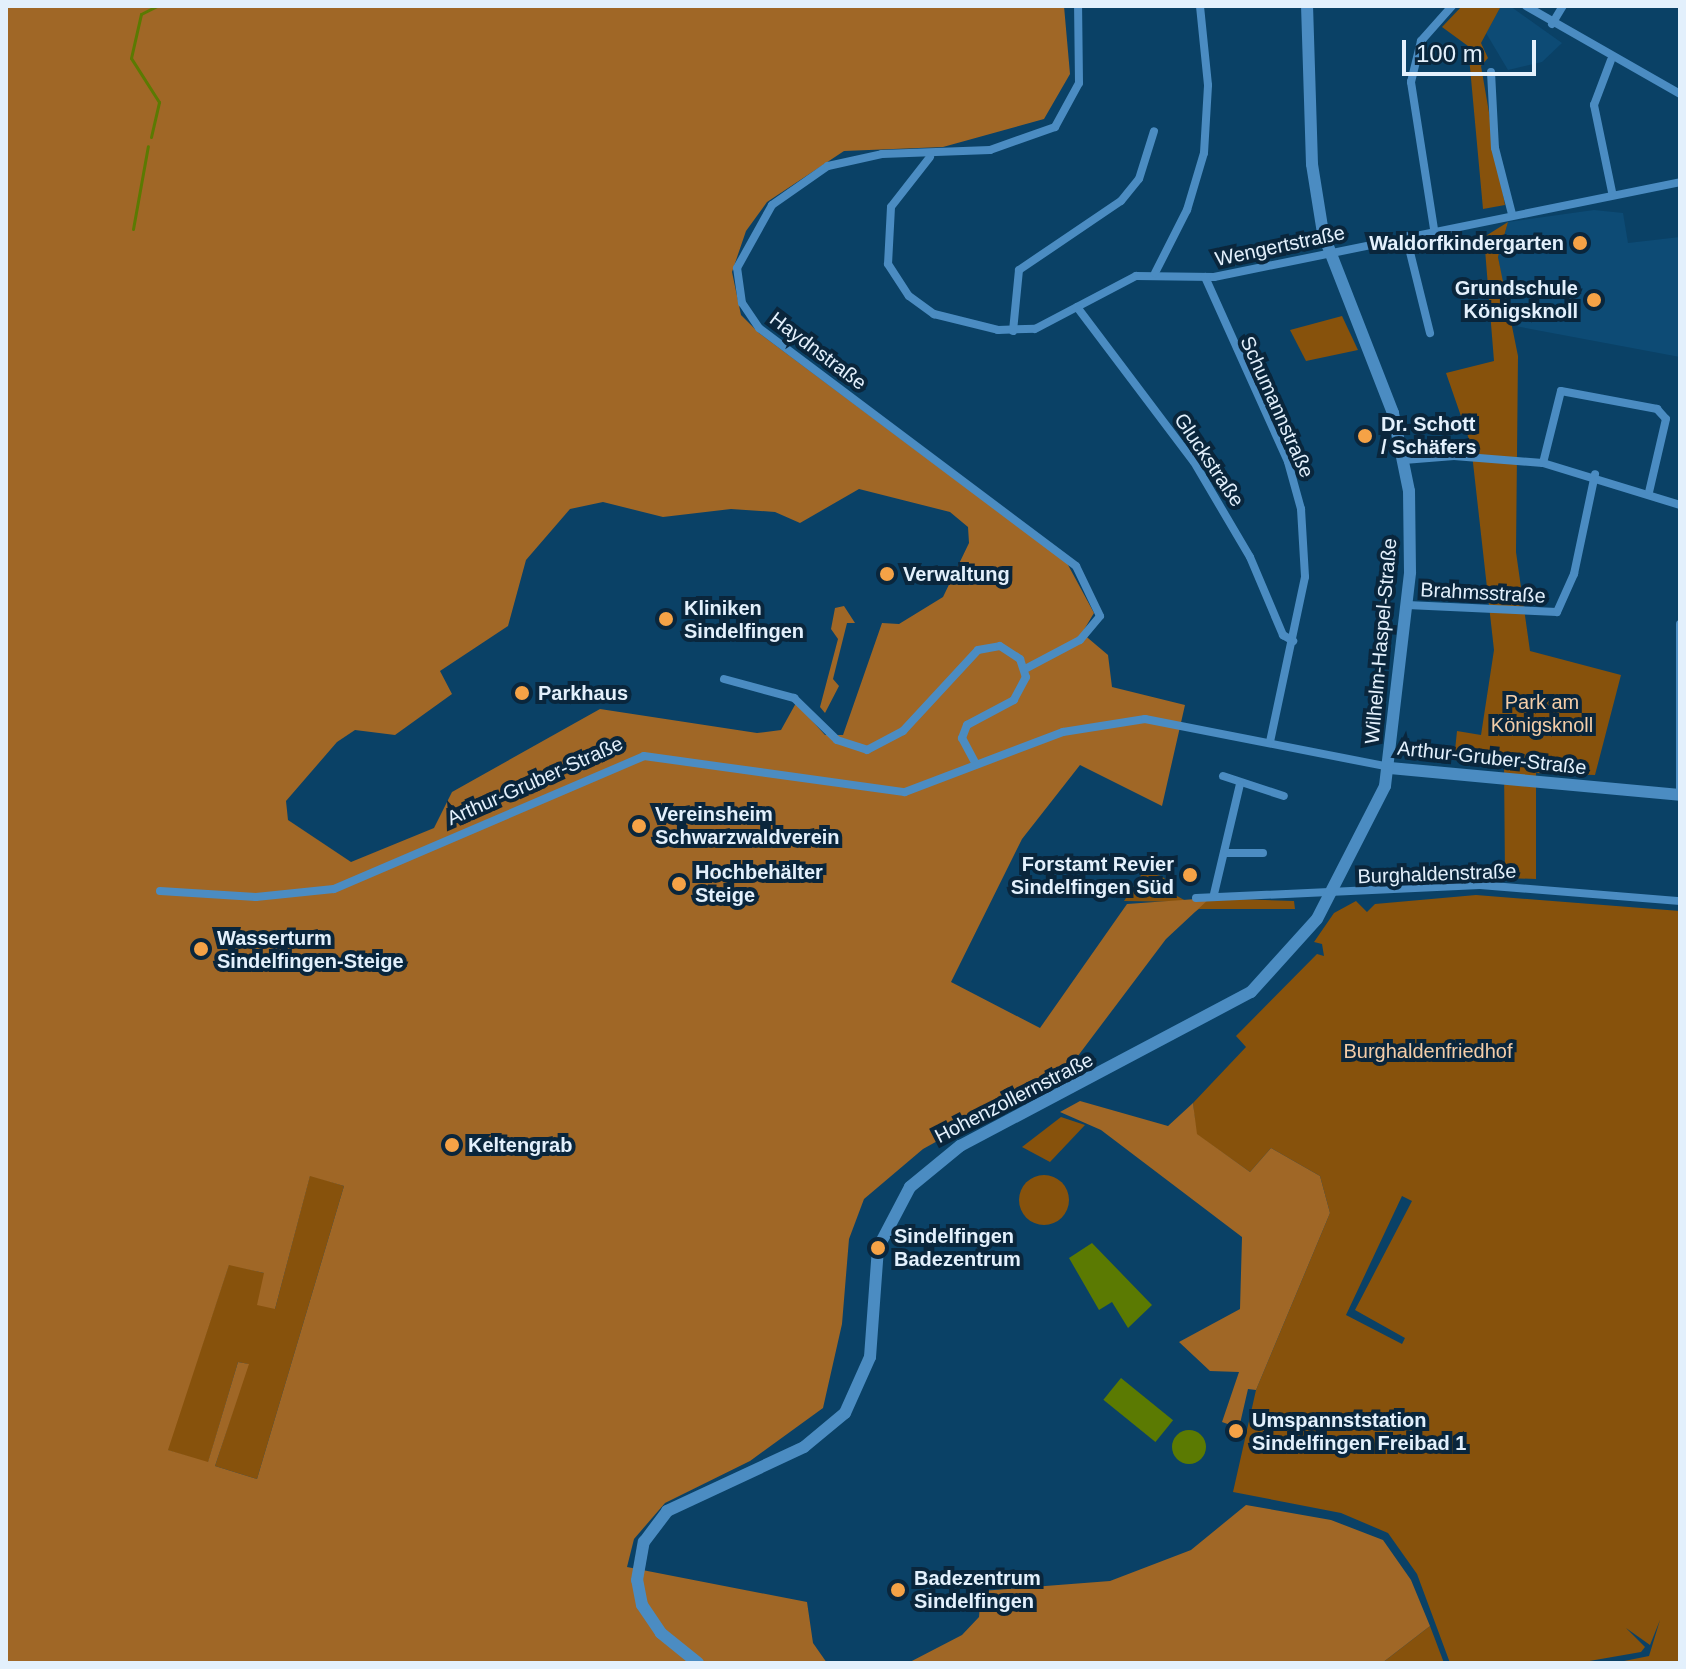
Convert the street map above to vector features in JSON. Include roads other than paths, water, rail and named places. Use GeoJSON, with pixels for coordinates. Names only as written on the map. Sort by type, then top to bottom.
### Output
{"type":"FeatureCollection","features":[{"type":"Feature","properties":{"kind":"street","name":"Haydnstraße"},"geometry":{"type":"LineString","coordinates":[[1025,669],[1080,640],[1100,616],[1076,566],[759,328],[739,292],[746,246],[788,191],[845,160],[930,157],[1011,145],[1055,127],[1079,83],[1078,6]]}},
{"type":"Feature","properties":{"kind":"street"},"geometry":{"type":"LineString","coordinates":[[1155,273],[1187,210],[1204,153],[1208,85],[1200,6]]}},
{"type":"Feature","properties":{"kind":"street","name":"Wilhelm-Haspel-Straße"},"geometry":{"type":"LineString","coordinates":[[1307,6],[1312,164],[1327,252],[1388,400],[1404,460],[1412,550],[1390,768]]}},
{"type":"Feature","properties":{"kind":"street"},"geometry":{"type":"LineString","coordinates":[[1434,229],[1411,82],[1421,41],[1452,6]]}},
{"type":"Feature","properties":{"kind":"street"},"geometry":{"type":"LineString","coordinates":[[1526,6],[1611,60],[1680,94]]}},
{"type":"Feature","properties":{"kind":"street"},"geometry":{"type":"LineString","coordinates":[[1552,24],[1563,6]]}},
{"type":"Feature","properties":{"kind":"street"},"geometry":{"type":"LineString","coordinates":[[1611,60],[1594,105],[1612,192]]}},
{"type":"Feature","properties":{"kind":"street"},"geometry":{"type":"LineString","coordinates":[[1491,72],[1495,148],[1512,214]]}},
{"type":"Feature","properties":{"kind":"street"},"geometry":{"type":"LineString","coordinates":[[1013,331],[1022,265],[1082,233],[1121,201],[1139,179],[1154,131]]}},
{"type":"Feature","properties":{"kind":"street","name":"Wengertstraße"},"geometry":{"type":"LineString","coordinates":[[930,157],[891,207],[885,244],[892,273],[909,296],[945,319],[1013,331],[1035,329],[1155,273],[1205,277],[1612,192],[1680,182]]}},
{"type":"Feature","properties":{"kind":"street"},"geometry":{"type":"LineString","coordinates":[[1406,236],[1430,333]]}},
{"type":"Feature","properties":{"kind":"street","name":"Schumannstraße"},"geometry":{"type":"LineString","coordinates":[[1205,277],[1296,484],[1306,563],[1293,641],[1270,742]]}},
{"type":"Feature","properties":{"kind":"street","name":"Gluckstraße"},"geometry":{"type":"LineString","coordinates":[[1077,307],[1194,462],[1250,557],[1283,635],[1293,641]]}},
{"type":"Feature","properties":{"kind":"street"},"geometry":{"type":"LineString","coordinates":[[1543,463],[1561,391],[1657,409],[1666,419],[1649,492]]}},
{"type":"Feature","properties":{"kind":"street"},"geometry":{"type":"LineString","coordinates":[[1404,460],[1454,456],[1543,463],[1595,474],[1680,505]]}},
{"type":"Feature","properties":{"kind":"street","name":"Brahmsstraße"},"geometry":{"type":"LineString","coordinates":[[1407,605],[1557,612],[1574,574],[1595,474]]}},
{"type":"Feature","properties":{"kind":"street"},"geometry":{"type":"LineString","coordinates":[[1680,624],[1680,795]]}},
{"type":"Feature","properties":{"kind":"street"},"geometry":{"type":"LineString","coordinates":[[724,679],[794,698],[837,740],[867,750],[903,731],[978,650],[1007,648],[1025,669],[1014,700],[963,731],[976,764]]}},
{"type":"Feature","properties":{"kind":"street","name":"Arthur-Gruber-Straße"},"geometry":{"type":"LineString","coordinates":[[160,891],[256,897],[334,889],[644,756],[687,756],[891,792],[917,790],[1063,732],[1121,721],[1183,723],[1390,768],[1680,795]]}},
{"type":"Feature","properties":{"kind":"street","name":"Hohenzollernstraße"},"geometry":{"type":"LineString","coordinates":[[698,1663],[661,1633],[642,1605],[637,1580],[644,1542],[667,1511],[804,1447],[845,1413],[870,1357],[878,1248],[910,1187],[960,1146],[1235,1003],[1284,961],[1333,893],[1390,768]]}},
{"type":"Feature","properties":{"kind":"street"},"geometry":{"type":"LineString","coordinates":[[1223,776],[1284,796]]}},
{"type":"Feature","properties":{"kind":"street"},"geometry":{"type":"LineString","coordinates":[[1214,894],[1240,784]]}},
{"type":"Feature","properties":{"kind":"street"},"geometry":{"type":"LineString","coordinates":[[1224,853],[1263,853]]}},
{"type":"Feature","properties":{"kind":"street","name":"Burghaldenstraße"},"geometry":{"type":"LineString","coordinates":[[1196,898],[1214,894],[1499,886],[1680,901]]}},
{"type":"Feature","properties":{"kind":"waterway"},"geometry":{"type":"LineString","coordinates":[[151,137],[159,102],[131,58],[141,14],[157,6]]}},
{"type":"Feature","properties":{"kind":"waterway"},"geometry":{"type":"LineString","coordinates":[[133,229],[148,146]]}},
{"type":"Feature","properties":{"kind":"place","name":"Waldorfkindergarten"},"geometry":{"type":"Point","coordinates":[1580,243]}},
{"type":"Feature","properties":{"kind":"place","name":"Grundschule Königsknoll"},"geometry":{"type":"Point","coordinates":[1594,300]}},
{"type":"Feature","properties":{"kind":"place","name":"Dr. Schott / Schäfers"},"geometry":{"type":"Point","coordinates":[1365,436]}},
{"type":"Feature","properties":{"kind":"place","name":"Verwaltung"},"geometry":{"type":"Point","coordinates":[887,574]}},
{"type":"Feature","properties":{"kind":"place","name":"Kliniken Sindelfingen"},"geometry":{"type":"Point","coordinates":[666,619]}},
{"type":"Feature","properties":{"kind":"place","name":"Parkhaus"},"geometry":{"type":"Point","coordinates":[522,693]}},
{"type":"Feature","properties":{"kind":"place","name":"Vereinsheim Schwarzwaldverein"},"geometry":{"type":"Point","coordinates":[639,826]}},
{"type":"Feature","properties":{"kind":"place","name":"Forstamt Revier Sindelfingen Süd"},"geometry":{"type":"Point","coordinates":[1190,875]}},
{"type":"Feature","properties":{"kind":"place","name":"Hochbehälter Steige"},"geometry":{"type":"Point","coordinates":[679,884]}},
{"type":"Feature","properties":{"kind":"place","name":"Wasserturm Sindelfingen-Steige"},"geometry":{"type":"Point","coordinates":[201,949]}},
{"type":"Feature","properties":{"kind":"place","name":"Keltengrab"},"geometry":{"type":"Point","coordinates":[452,1145]}},
{"type":"Feature","properties":{"kind":"place","name":"Sindelfingen Badezentrum"},"geometry":{"type":"Point","coordinates":[878,1248]}},
{"type":"Feature","properties":{"kind":"place","name":"Umspannststation Sindelfingen Freibad 1"},"geometry":{"type":"Point","coordinates":[1236,1431]}},
{"type":"Feature","properties":{"kind":"place","name":"Badezentrum Sindelfingen"},"geometry":{"type":"Point","coordinates":[898,1590]}},
{"type":"Feature","properties":{"kind":"park label","name":"Park am Königsknoll"},"geometry":{"type":"Point","coordinates":[1542,714]}},
{"type":"Feature","properties":{"kind":"park label","name":"Burghaldenfriedhof"},"geometry":{"type":"Point","coordinates":[1428,1051]}}]}
